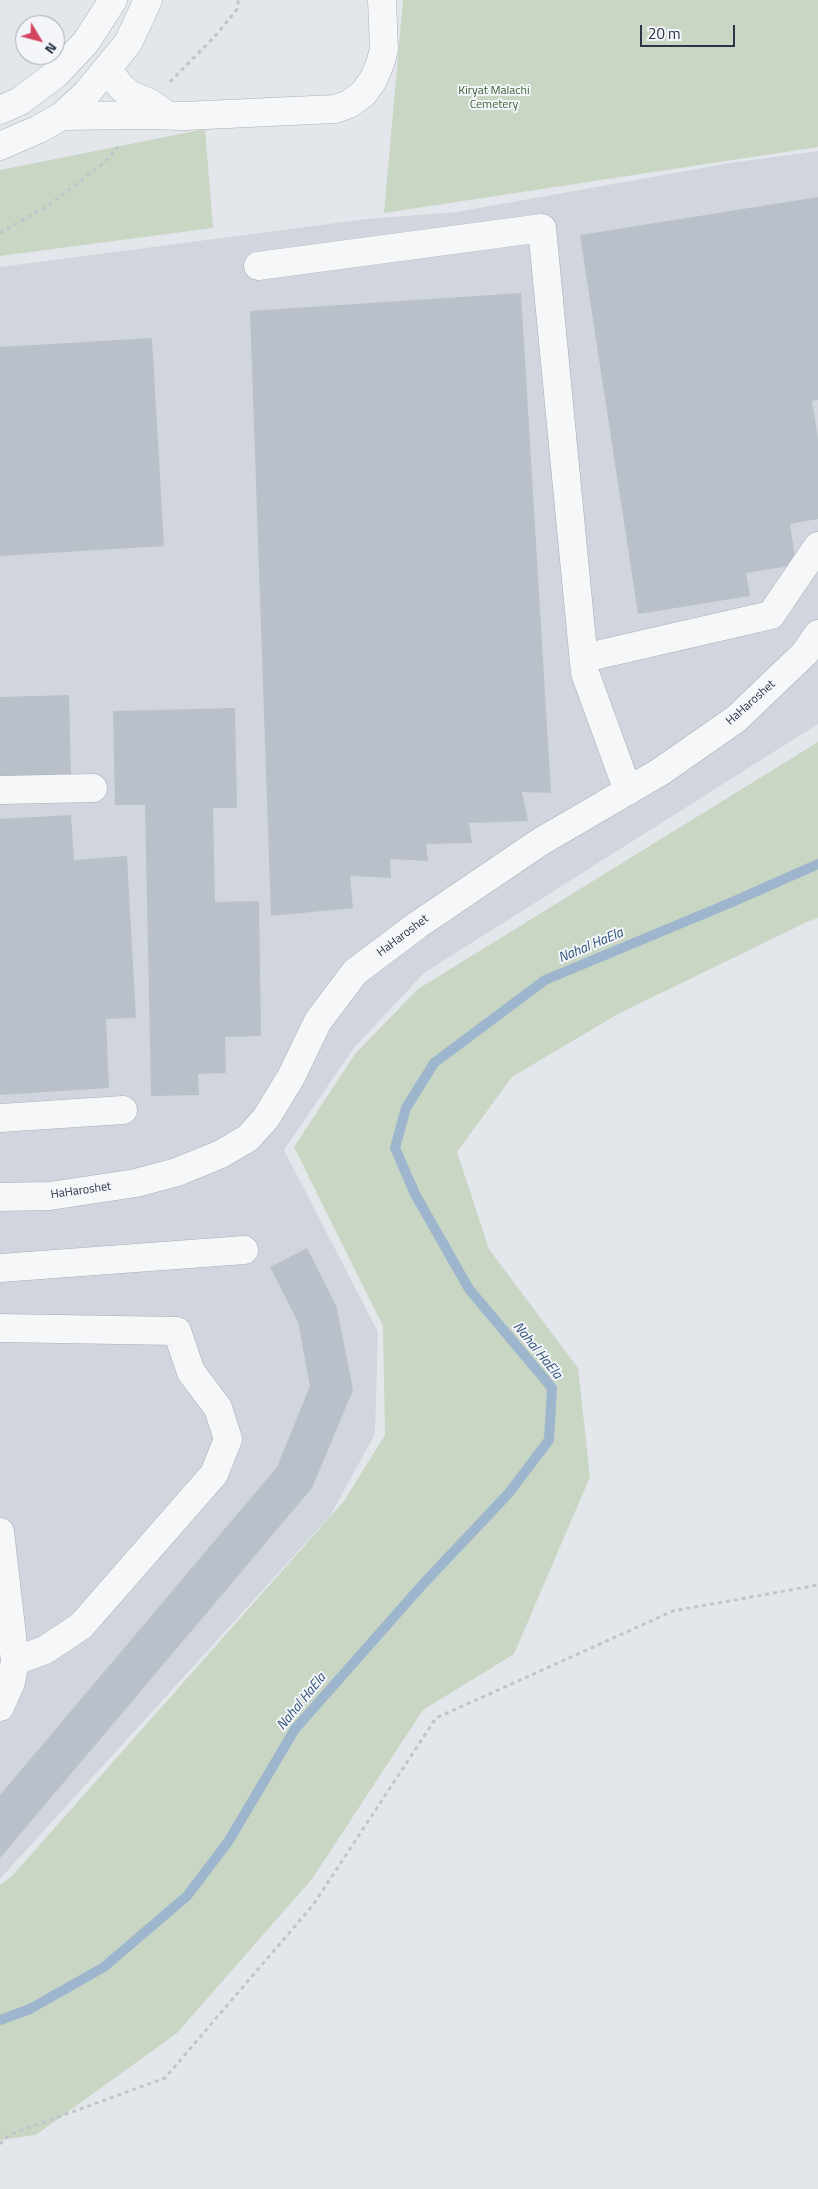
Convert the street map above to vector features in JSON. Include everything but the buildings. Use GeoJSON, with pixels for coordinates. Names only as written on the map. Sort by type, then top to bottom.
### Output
{"type":"FeatureCollection","features":[{"type":"Feature","properties":{"kind":"street"},"geometry":{"type":"LineString","coordinates":[[0,110],[20,101],[56,74],[86,42],[113,0]]}},
{"type":"Feature","properties":{"kind":"street"},"geometry":{"type":"LineString","coordinates":[[0,146],[40,129],[62,116],[87,93],[108,70],[128,43],[148,0]]}},
{"type":"Feature","properties":{"kind":"street"},"geometry":{"type":"LineString","coordinates":[[62,116],[154,111],[184,116],[335,109],[349,104],[363,94],[373,80],[380,64],[384,49],[382,0]]}},
{"type":"Feature","properties":{"kind":"street"},"geometry":{"type":"LineString","coordinates":[[108,70],[121,87],[154,111]]}},
{"type":"Feature","properties":{"kind":"street"},"geometry":{"type":"LineString","coordinates":[[258,266],[542,228],[585,673],[628,791]]}},
{"type":"Feature","properties":{"kind":"street"},"geometry":{"type":"LineString","coordinates":[[584,658],[770,615],[818,546]]}},
{"type":"Feature","properties":{"kind":"street","name":"HaHaroshet"},"geometry":{"type":"LineString","coordinates":[[0,1197],[50,1196],[136,1184],[177,1172],[221,1154],[248,1138],[266,1118],[292,1077],[318,1021],[355,972],[419,924],[540,842],[660,772],[736,719],[804,652],[818,634]]}},
{"type":"Feature","properties":{"kind":"street"},"geometry":{"type":"LineString","coordinates":[[0,790],[93,788]]}},
{"type":"Feature","properties":{"kind":"street"},"geometry":{"type":"LineString","coordinates":[[0,1118],[123,1110]]}},
{"type":"Feature","properties":{"kind":"street"},"geometry":{"type":"LineString","coordinates":[[0,1268],[244,1250]]}},
{"type":"Feature","properties":{"kind":"street"},"geometry":{"type":"LineString","coordinates":[[0,1328],[177,1331],[191,1372],[218,1408],[228,1439],[214,1474],[81,1626],[45,1650],[16,1661]]}},
{"type":"Feature","properties":{"kind":"street"},"geometry":{"type":"LineString","coordinates":[[0,1532],[16,1661],[11,1682],[0,1707]]}},
{"type":"Feature","properties":{"kind":"path"},"geometry":{"type":"LineString","coordinates":[[0,233],[49,205],[104,162],[154,111],[238,8],[238,0]]}},
{"type":"Feature","properties":{"kind":"path"},"geometry":{"type":"LineString","coordinates":[[0,2144],[9,2135],[164,2078],[313,1905],[436,1718],[673,1611],[818,1585]]}},
{"type":"Feature","properties":{"kind":"shaded area"},"geometry":{"type":"Polygon","coordinates":[[[818,151],[818,724],[424,973],[353,1049],[284,1150],[378,1332],[375,1434],[330,1516],[0,1879],[0,267],[367,219],[457,212],[730,163],[818,151]]]}},
{"type":"Feature","properties":{"kind":"green space","name":"Kiryat Malachi Cemetery"},"geometry":{"type":"Polygon","coordinates":[[[403,0],[818,0],[818,147],[384,213],[403,0]]]}},
{"type":"Feature","properties":{"kind":"green space"},"geometry":{"type":"Polygon","coordinates":[[[205,129],[213,228],[0,256],[0,170],[205,129]]]}},
{"type":"Feature","properties":{"kind":"green space"},"geometry":{"type":"Polygon","coordinates":[[[818,742],[818,918],[618,1014],[512,1077],[457,1152],[489,1249],[578,1368],[590,1477],[514,1654],[423,1710],[312,1879],[177,2033],[36,2135],[0,2140],[0,1885],[12,1876],[344,1501],[385,1435],[383,1326],[294,1147],[355,1054],[418,989],[818,742]]]}},
{"type":"Feature","properties":{"kind":"waterway","name":"Nahal HaEla"},"geometry":{"type":"LineString","coordinates":[[0,2020],[30,2009],[104,1967],[187,1896],[228,1842],[295,1729],[424,1583],[508,1494],[549,1440],[552,1388],[469,1289],[415,1194],[395,1148],[406,1108],[434,1063],[545,980],[818,864]]}}]}
